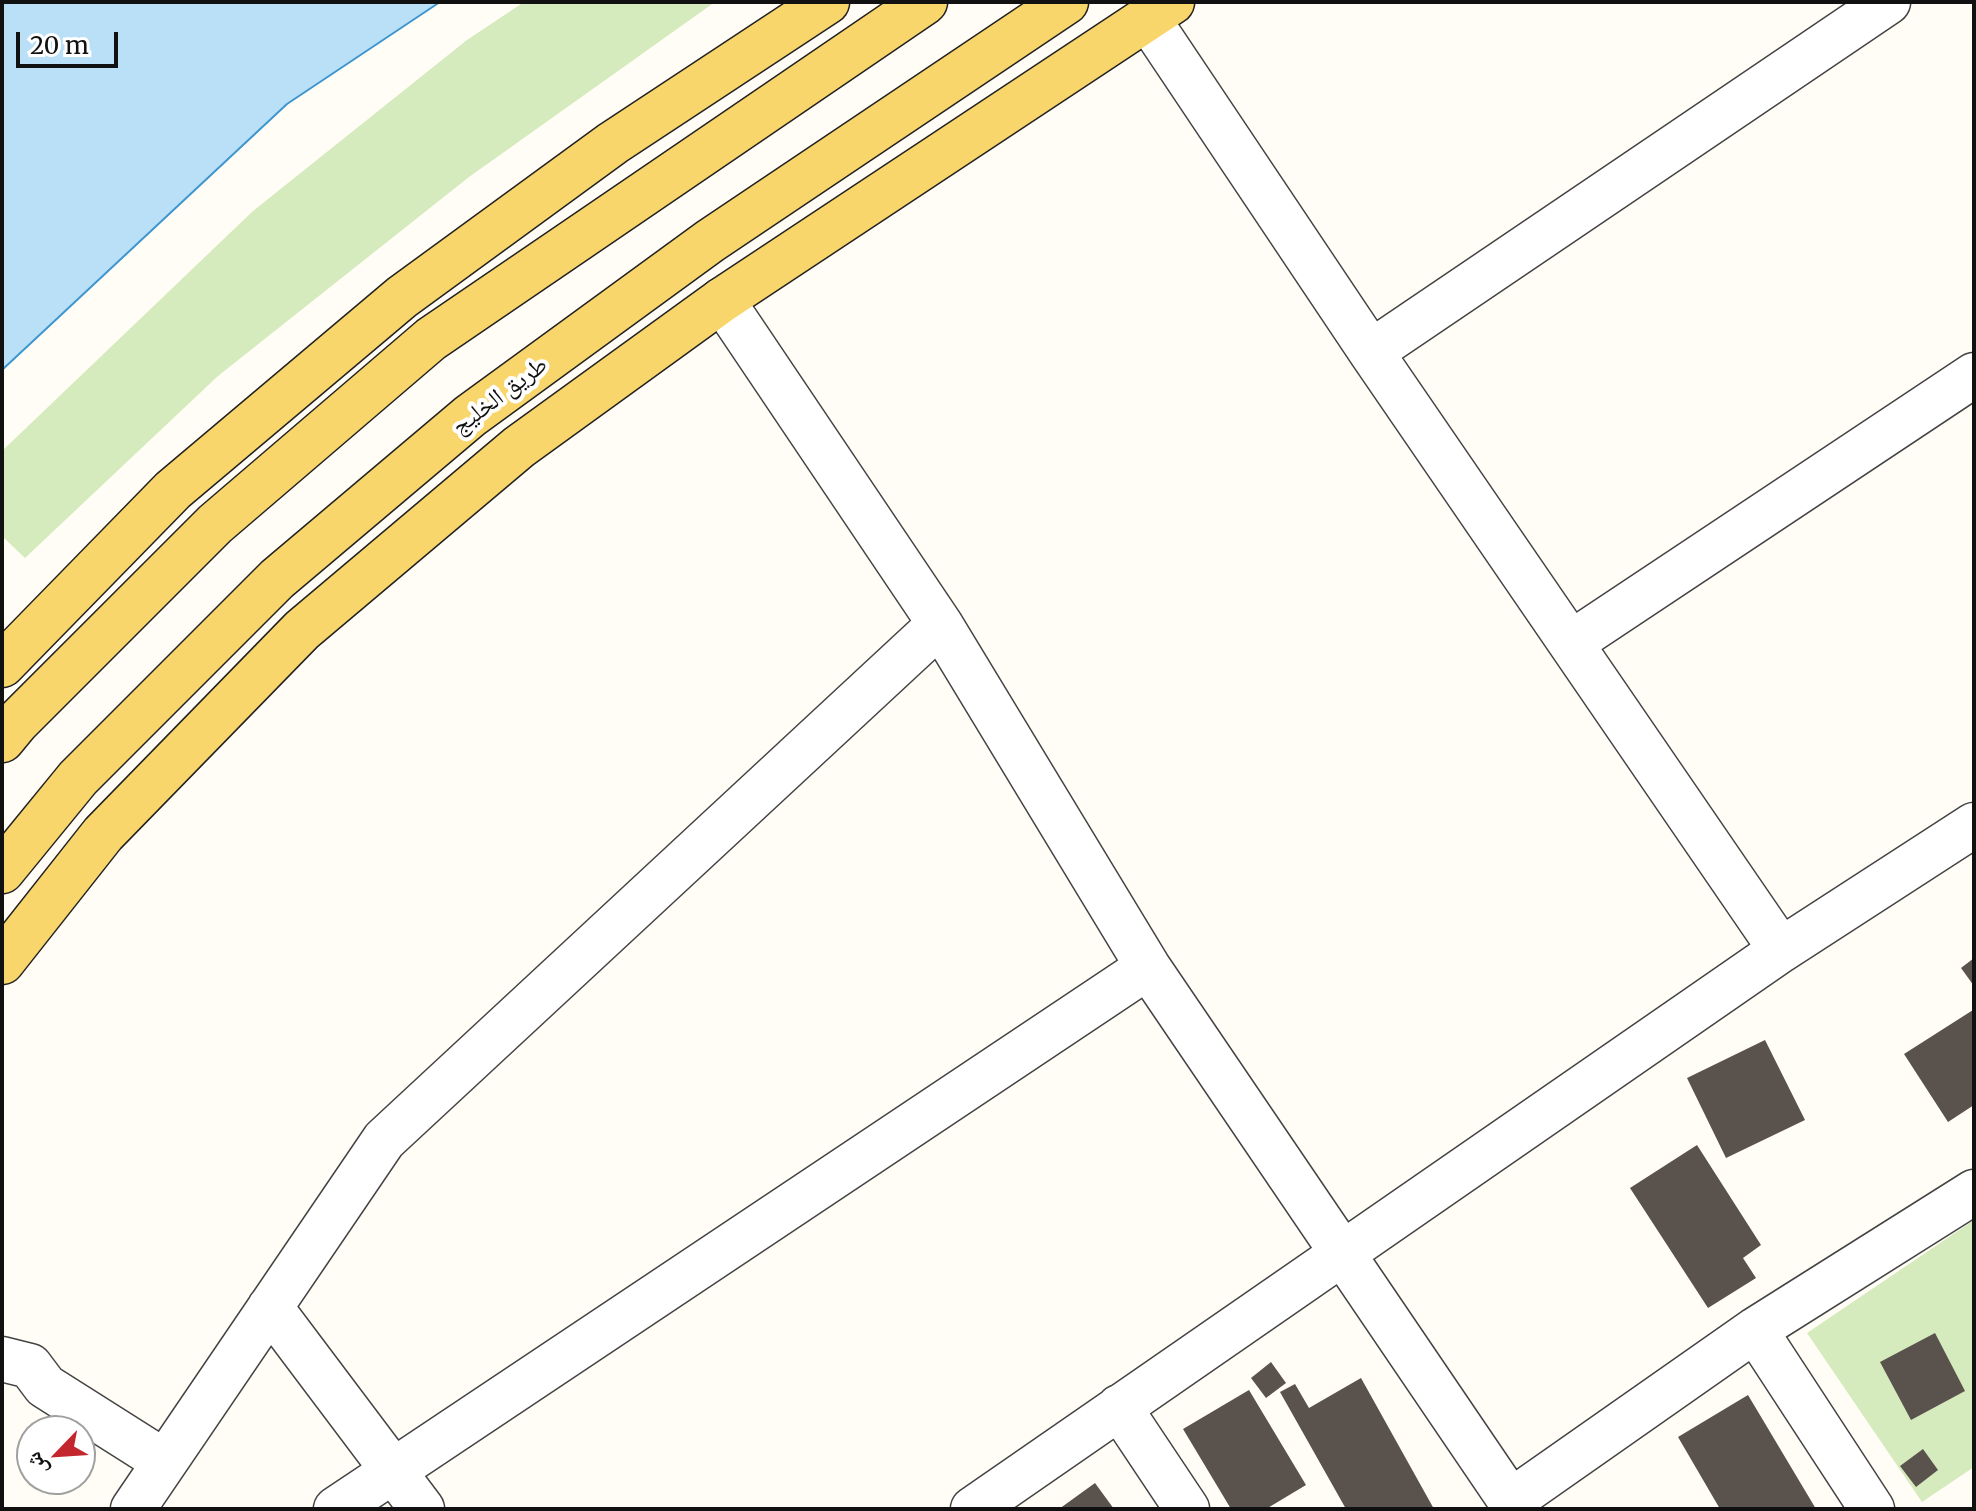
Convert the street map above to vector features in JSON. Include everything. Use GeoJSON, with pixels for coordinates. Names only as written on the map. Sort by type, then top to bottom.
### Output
{"type":"FeatureCollection","features":[{"type":"Feature","properties":{"kind":"main road"},"geometry":{"type":"LineString","coordinates":[[2,740],[215,524],[431,339],[925,2]]}},
{"type":"Feature","properties":{"kind":"main road","name":"طريق الخليج"},"geometry":{"type":"LineString","coordinates":[[2,871],[78,778],[277,579],[470,416],[710,241],[1066,2]]}},
{"type":"Feature","properties":{"kind":"main road"},"geometry":{"type":"LineString","coordinates":[[738,129],[817,9]]}},
{"type":"Feature","properties":{"kind":"main road"},"geometry":{"type":"LineString","coordinates":[[2,665],[173,490],[402,297],[613,143],[817,9]]}},
{"type":"Feature","properties":{"kind":"main road"},"geometry":{"type":"LineString","coordinates":[[2,962],[103,834],[302,630],[519,447],[722,300],[1160,11]]}},
{"type":"Feature","properties":{"kind":"street"},"geometry":{"type":"LineString","coordinates":[[1371,352],[1888,2]]}},
{"type":"Feature","properties":{"kind":"street"},"geometry":{"type":"LineString","coordinates":[[1160,11],[1371,352],[1781,950]]}},
{"type":"Feature","properties":{"kind":"street"},"geometry":{"type":"LineString","coordinates":[[722,300],[940,624],[1148,967],[1514,1505],[1755,1330],[1974,1192]]}},
{"type":"Feature","properties":{"kind":"street"},"geometry":{"type":"LineString","coordinates":[[1571,643],[1974,375]]}},
{"type":"Feature","properties":{"kind":"street"},"geometry":{"type":"LineString","coordinates":[[133,1509],[384,1140],[940,624]]}},
{"type":"Feature","properties":{"kind":"street"},"geometry":{"type":"LineString","coordinates":[[973,1509],[1781,950],[1974,825]]}},
{"type":"Feature","properties":{"kind":"street"},"geometry":{"type":"LineString","coordinates":[[336,1509],[1148,967]]}},
{"type":"Feature","properties":{"kind":"street"},"geometry":{"type":"LineString","coordinates":[[270,1307],[422,1509]]}},
{"type":"Feature","properties":{"kind":"street"},"geometry":{"type":"LineString","coordinates":[[1755,1330],[1872,1509]]}},
{"type":"Feature","properties":{"kind":"street"},"geometry":{"type":"LineString","coordinates":[[2,1359],[30,1366],[45,1386],[165,1462]]}},
{"type":"Feature","properties":{"kind":"street"},"geometry":{"type":"LineString","coordinates":[[1119,1407],[1187,1509]]}},
{"type":"Feature","properties":{"kind":"green space"},"geometry":{"type":"Polygon","coordinates":[[[524,2],[715,2],[469,177],[218,376],[25,558],[2,536],[2,451],[253,211],[467,40],[524,2]]]}},
{"type":"Feature","properties":{"kind":"green space"},"geometry":{"type":"Polygon","coordinates":[[[1974,1220],[1974,1467],[1922,1502],[1807,1333],[1974,1220]]]}},
{"type":"Feature","properties":{"kind":"water"},"geometry":{"type":"Polygon","coordinates":[[[2,2],[440,2],[287,104],[2,370],[2,2]]]}},
{"type":"Feature","properties":{"kind":"building"},"geometry":{"type":"Polygon","coordinates":[[[1974,958],[1974,986],[1961,968],[1974,958]]]}},
{"type":"Feature","properties":{"kind":"building"},"geometry":{"type":"Polygon","coordinates":[[[1973,1010],[1974,1105],[1948,1122],[1904,1054],[1973,1010]]]}},
{"type":"Feature","properties":{"kind":"building"},"geometry":{"type":"Polygon","coordinates":[[[1765,1040],[1805,1120],[1726,1158],[1687,1078],[1765,1040]]]}},
{"type":"Feature","properties":{"kind":"building"},"geometry":{"type":"Polygon","coordinates":[[[1697,1145],[1761,1245],[1743,1258],[1756,1278],[1708,1308],[1630,1188],[1697,1145]]]}},
{"type":"Feature","properties":{"kind":"building"},"geometry":{"type":"Polygon","coordinates":[[[1935,1333],[1965,1391],[1911,1420],[1880,1362],[1935,1333]]]}},
{"type":"Feature","properties":{"kind":"building"},"geometry":{"type":"Polygon","coordinates":[[[1271,1362],[1286,1383],[1266,1398],[1251,1378],[1271,1362]]]}},
{"type":"Feature","properties":{"kind":"building"},"geometry":{"type":"Polygon","coordinates":[[[1361,1378],[1434,1509],[1346,1509],[1280,1392],[1295,1384],[1309,1408],[1361,1378]]]}},
{"type":"Feature","properties":{"kind":"building"},"geometry":{"type":"Polygon","coordinates":[[[1249,1390],[1306,1485],[1266,1509],[1231,1509],[1183,1429],[1249,1390]]]}},
{"type":"Feature","properties":{"kind":"building"},"geometry":{"type":"Polygon","coordinates":[[[1748,1395],[1816,1509],[1720,1509],[1678,1437],[1748,1395]]]}},
{"type":"Feature","properties":{"kind":"building"},"geometry":{"type":"Polygon","coordinates":[[[1923,1449],[1938,1470],[1916,1487],[1900,1466],[1923,1449]]]}},
{"type":"Feature","properties":{"kind":"building"},"geometry":{"type":"Polygon","coordinates":[[[1095,1483],[1114,1509],[1059,1509],[1095,1483]]]}}]}
